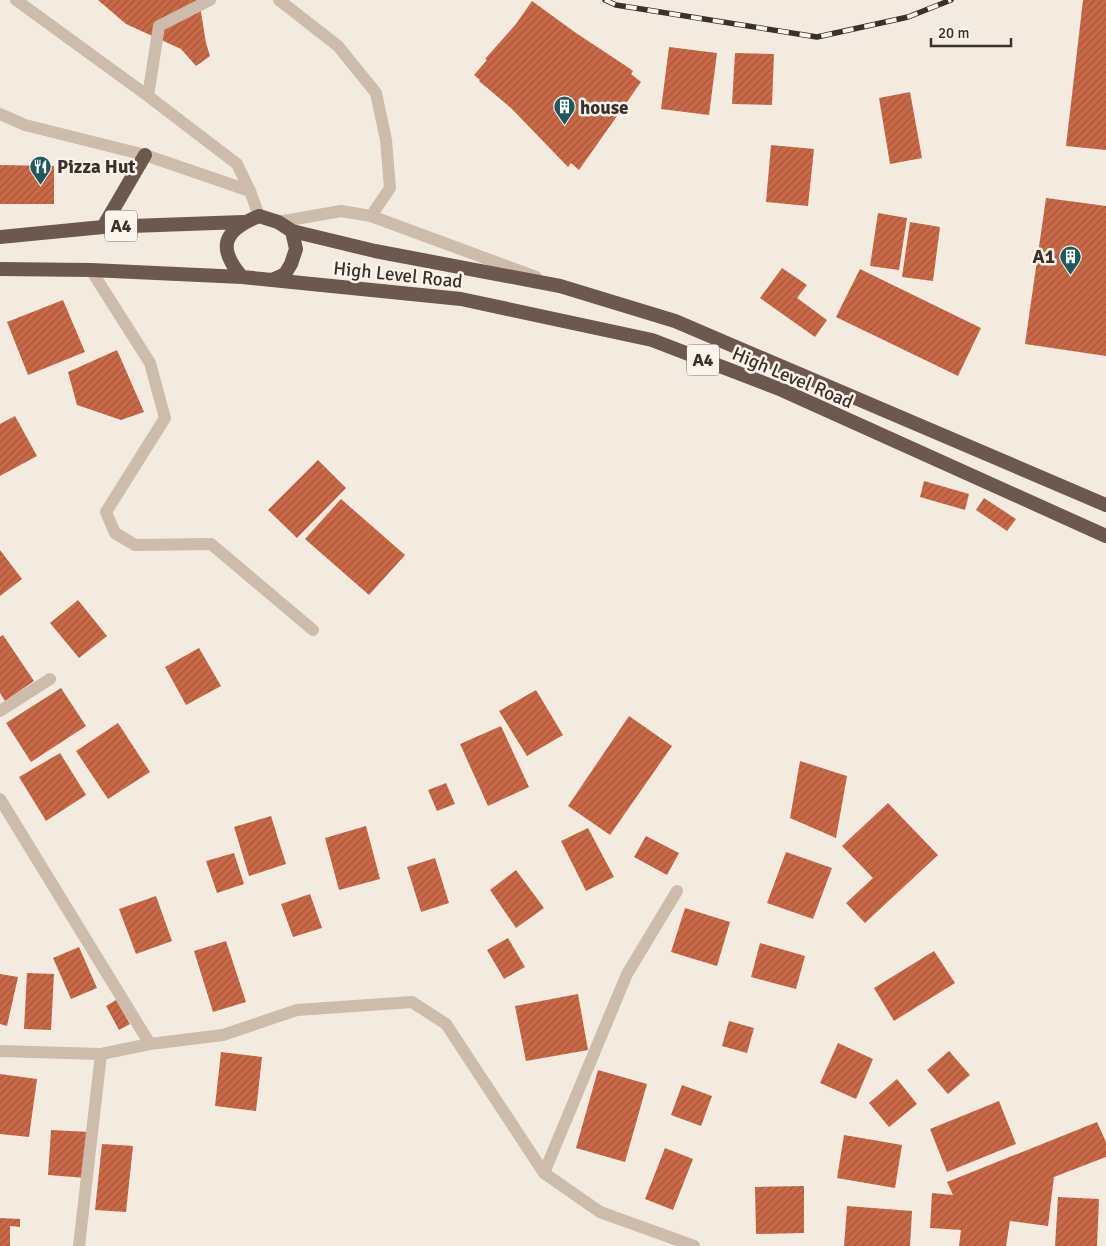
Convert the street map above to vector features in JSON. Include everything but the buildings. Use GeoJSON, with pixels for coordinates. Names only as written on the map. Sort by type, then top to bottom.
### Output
{"type":"FeatureCollection","features":[{"type":"Feature","properties":{"kind":"highway"},"geometry":{"type":"LineString","coordinates":[[103,227],[145,155]]}},
{"type":"Feature","properties":{"kind":"highway"},"geometry":{"type":"LineString","coordinates":[[0,268],[91,270],[272,280],[285,274],[291,264],[296,250],[292,232],[278,222],[259,216],[243,222],[228,237],[226,251],[230,264],[242,277]]}},
{"type":"Feature","properties":{"kind":"highway","name":"A4"},"geometry":{"type":"LineString","coordinates":[[0,237],[103,227],[243,222]]}},
{"type":"Feature","properties":{"kind":"highway","name":"High Level Road"},"geometry":{"type":"LineString","coordinates":[[292,232],[375,251],[560,286],[675,321],[1106,505]]}},
{"type":"Feature","properties":{"kind":"highway","name":"High Level Road"},"geometry":{"type":"LineString","coordinates":[[272,280],[461,299],[652,340],[782,390],[1106,536]]}},
{"type":"Feature","properties":{"kind":"street"},"geometry":{"type":"LineString","coordinates":[[16,0],[148,96],[237,164],[259,216]]}},
{"type":"Feature","properties":{"kind":"street"},"geometry":{"type":"LineString","coordinates":[[148,96],[158,26],[210,0]]}},
{"type":"Feature","properties":{"kind":"street"},"geometry":{"type":"LineString","coordinates":[[279,0],[338,46],[376,93],[386,140],[390,188],[371,216]]}},
{"type":"Feature","properties":{"kind":"street"},"geometry":{"type":"LineString","coordinates":[[0,114],[24,125],[145,155],[250,191]]}},
{"type":"Feature","properties":{"kind":"street"},"geometry":{"type":"LineString","coordinates":[[278,222],[341,211],[371,216],[560,286]]}},
{"type":"Feature","properties":{"kind":"street"},"geometry":{"type":"LineString","coordinates":[[91,270],[150,363],[165,418],[106,512],[116,533],[135,545],[211,544],[313,630]]}},
{"type":"Feature","properties":{"kind":"street"},"geometry":{"type":"LineString","coordinates":[[0,711],[50,678]]}},
{"type":"Feature","properties":{"kind":"street"},"geometry":{"type":"LineString","coordinates":[[0,799],[150,1044]]}},
{"type":"Feature","properties":{"kind":"street"},"geometry":{"type":"LineString","coordinates":[[544,1173],[627,974],[677,891]]}},
{"type":"Feature","properties":{"kind":"street"},"geometry":{"type":"LineString","coordinates":[[0,1051],[101,1054],[150,1044],[223,1036],[297,1010],[412,1002],[446,1024],[544,1173],[600,1212],[694,1246]]}},
{"type":"Feature","properties":{"kind":"street"},"geometry":{"type":"LineString","coordinates":[[79,1246],[101,1054]]}},
{"type":"Feature","properties":{"kind":"railway"},"geometry":{"type":"LineString","coordinates":[[605,0],[616,5],[817,37],[908,17],[951,0]]}},
{"type":"Feature","properties":{"kind":"place","name":"house"},"geometry":{"type":"Point","coordinates":[564,126]}},
{"type":"Feature","properties":{"kind":"place","name":"Pizza Hut"},"geometry":{"type":"Point","coordinates":[41,185]}},
{"type":"Feature","properties":{"kind":"place","name":"A1"},"geometry":{"type":"Point","coordinates":[1071,275]}}]}
